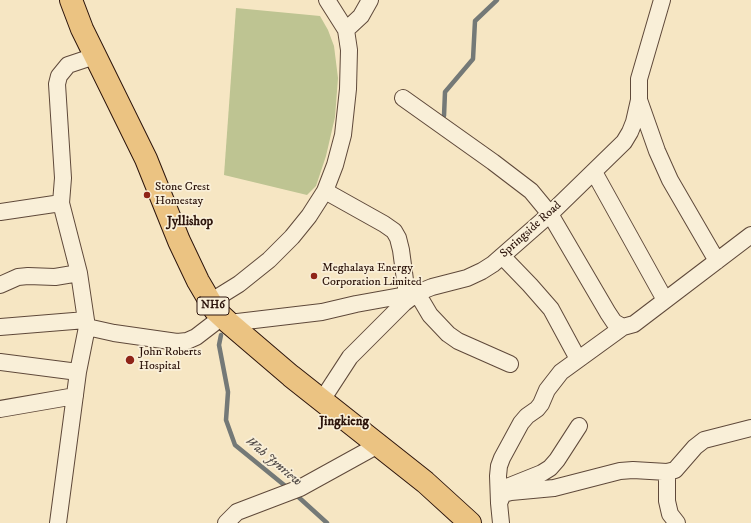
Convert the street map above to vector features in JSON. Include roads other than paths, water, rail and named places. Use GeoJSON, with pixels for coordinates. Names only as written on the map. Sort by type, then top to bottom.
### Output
{"type":"FeatureCollection","features":[{"type":"Feature","properties":{"kind":"highway","name":"NH6"},"geometry":{"type":"LineString","coordinates":[[71,0],[82,29],[146,159],[179,241],[198,280],[220,314],[322,400],[425,482],[470,523]]}},
{"type":"Feature","properties":{"kind":"street"},"geometry":{"type":"LineString","coordinates":[[0,327],[87,323],[114,332],[177,342],[187,341],[196,336],[220,314],[239,284],[269,260],[292,237],[309,216],[325,191],[336,165],[343,135],[348,90],[349,50],[346,30],[326,0]]}},
{"type":"Feature","properties":{"kind":"street"},"geometry":{"type":"LineString","coordinates":[[346,30],[361,16],[370,0]]}},
{"type":"Feature","properties":{"kind":"street","name":"Springside Road"},"geometry":{"type":"LineString","coordinates":[[322,400],[350,358],[412,294],[467,278],[492,264],[550,214],[624,142],[630,132],[639,100],[639,79],[662,0]]}},
{"type":"Feature","properties":{"kind":"street"},"geometry":{"type":"LineString","coordinates":[[58,523],[78,372],[87,323],[79,273],[61,203],[63,178],[57,84],[59,76],[68,65],[95,56]]}},
{"type":"Feature","properties":{"kind":"street"},"geometry":{"type":"LineString","coordinates":[[403,98],[532,191],[550,214],[614,322],[624,327]]}},
{"type":"Feature","properties":{"kind":"street"},"geometry":{"type":"LineString","coordinates":[[639,100],[657,152],[670,180],[718,260]]}},
{"type":"Feature","properties":{"kind":"street"},"geometry":{"type":"LineString","coordinates":[[594,172],[664,300]]}},
{"type":"Feature","properties":{"kind":"street"},"geometry":{"type":"LineString","coordinates":[[325,191],[394,231],[398,238],[412,294],[448,334],[458,341],[510,364]]}},
{"type":"Feature","properties":{"kind":"street"},"geometry":{"type":"LineString","coordinates":[[0,212],[61,203]]}},
{"type":"Feature","properties":{"kind":"street"},"geometry":{"type":"LineString","coordinates":[[501,523],[499,466],[521,423],[541,404],[553,381],[561,372],[624,327],[634,324],[751,235]]}},
{"type":"Feature","properties":{"kind":"street"},"geometry":{"type":"LineString","coordinates":[[502,256],[551,309],[578,360]]}},
{"type":"Feature","properties":{"kind":"street"},"geometry":{"type":"LineString","coordinates":[[0,285],[18,277],[55,277],[79,273]]}},
{"type":"Feature","properties":{"kind":"street"},"geometry":{"type":"LineString","coordinates":[[220,314],[322,312],[412,294]]}},
{"type":"Feature","properties":{"kind":"street"},"geometry":{"type":"LineString","coordinates":[[0,362],[78,372]]}},
{"type":"Feature","properties":{"kind":"street"},"geometry":{"type":"LineString","coordinates":[[0,409],[75,396]]}},
{"type":"Feature","properties":{"kind":"street"},"geometry":{"type":"LineString","coordinates":[[499,497],[550,468],[557,460],[579,426]]}},
{"type":"Feature","properties":{"kind":"street"},"geometry":{"type":"LineString","coordinates":[[499,497],[503,494],[511,492],[554,488],[620,471],[633,470],[667,472],[675,470],[704,440],[751,428]]}},
{"type":"Feature","properties":{"kind":"street"},"geometry":{"type":"LineString","coordinates":[[226,523],[237,512],[300,488],[378,445]]}},
{"type":"Feature","properties":{"kind":"street"},"geometry":{"type":"LineString","coordinates":[[667,472],[667,501],[670,514],[677,523]]}},
{"type":"Feature","properties":{"kind":"waterway","name":"Wah Jynriew"},"geometry":{"type":"LineString","coordinates":[[444,116],[445,92],[473,59],[475,21],[497,0]]}},
{"type":"Feature","properties":{"kind":"waterway","name":"Wah Jynriew"},"geometry":{"type":"LineString","coordinates":[[221,335],[219,345],[228,392],[226,420],[235,445],[289,489]]}},
{"type":"Feature","properties":{"kind":"waterway","name":"Wah Jynriew"},"geometry":{"type":"LineString","coordinates":[[294,493],[327,523]]}},
{"type":"Feature","properties":{"kind":"place","name":"Stone Crest Homestay"},"geometry":{"type":"Point","coordinates":[147,195]}},
{"type":"Feature","properties":{"kind":"place","name":"Meghalaya Energy Corporation Limited"},"geometry":{"type":"Point","coordinates":[314,276]}},
{"type":"Feature","properties":{"kind":"place","name":"John Roberts Hospital"},"geometry":{"type":"Point","coordinates":[130,360]}},
{"type":"Feature","properties":{"kind":"district","name":"Jyllishop"},"geometry":{"type":"Point","coordinates":[190,222]}},
{"type":"Feature","properties":{"kind":"district","name":"Jingkieng"},"geometry":{"type":"Point","coordinates":[344,422]}}]}
